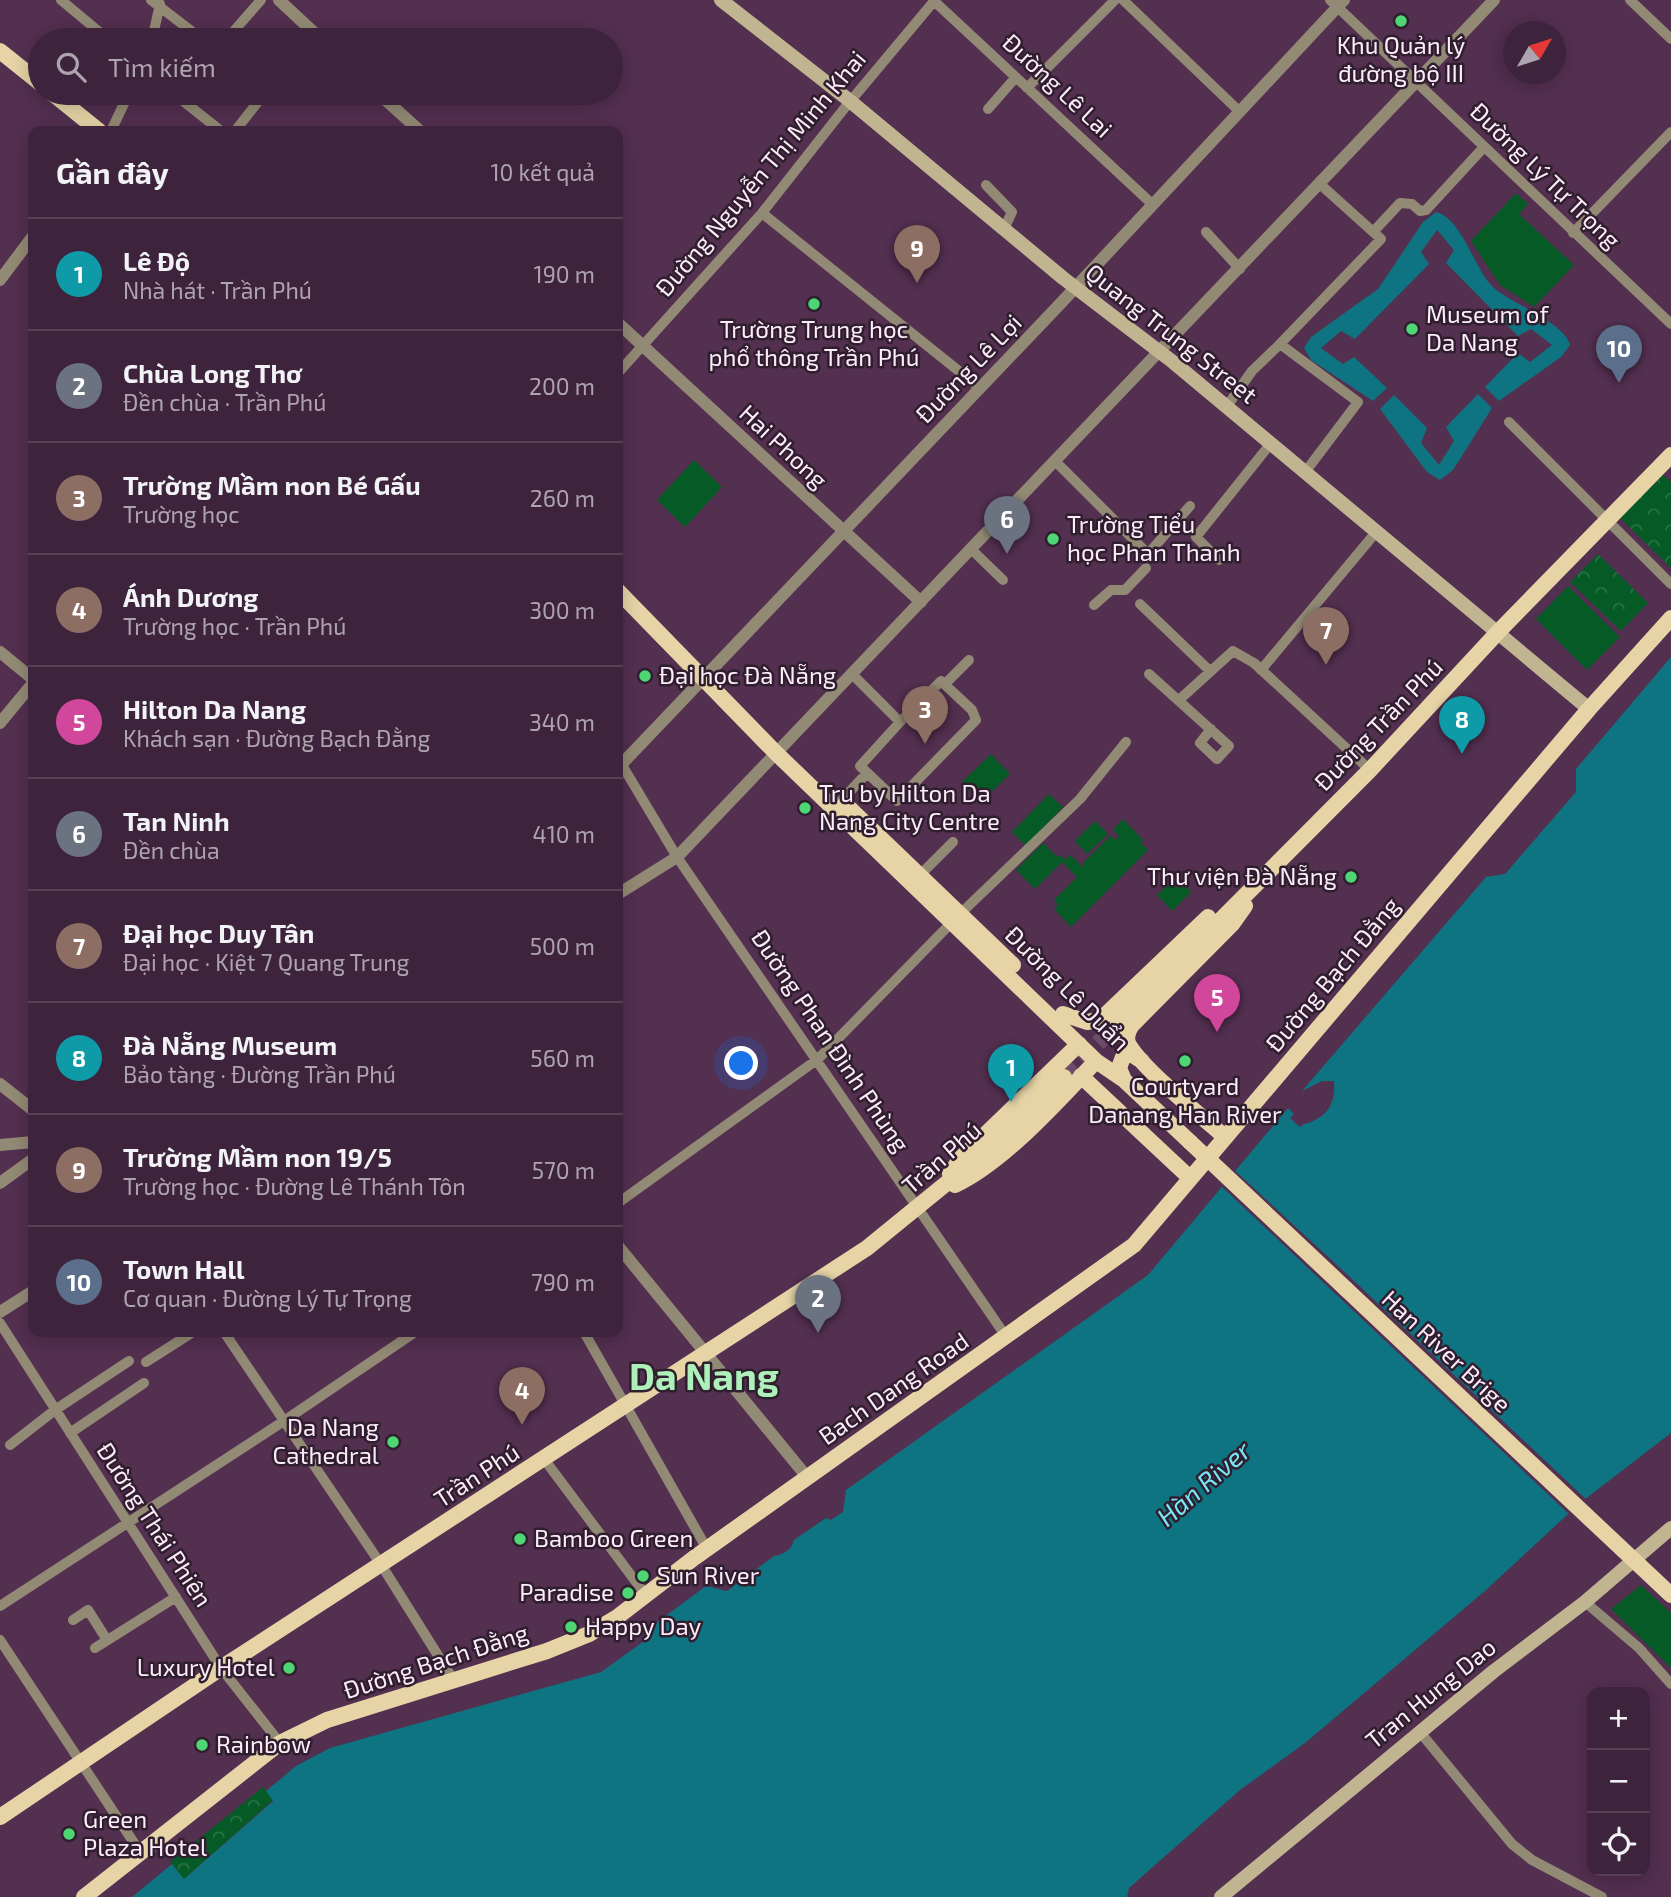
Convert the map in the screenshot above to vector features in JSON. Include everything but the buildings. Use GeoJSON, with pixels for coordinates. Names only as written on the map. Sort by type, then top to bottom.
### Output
{"type":"FeatureCollection","features":[{"type":"Feature","properties":{"kind":"main road","name":"Quang Trung Street"},"geometry":{"type":"LineString","coordinates":[[721,0],[850,101],[1076,288],[1161,352],[1499,631],[1589,709]]}},
{"type":"Feature","properties":{"kind":"main road"},"geometry":{"type":"LineString","coordinates":[[0,51],[28,73]]}},
{"type":"Feature","properties":{"kind":"main road"},"geometry":{"type":"LineString","coordinates":[[67,105],[93,126]]}},
{"type":"Feature","properties":{"kind":"main road","name":"Đường Trần Phú"},"geometry":{"type":"LineString","coordinates":[[1118,1023],[1370,770],[1499,631],[1671,455]]}},
{"type":"Feature","properties":{"kind":"main road","name":"Đường Lê Duẩn"},"geometry":{"type":"LineString","coordinates":[[623,595],[781,751],[1060,1018],[1103,1054],[1124,1080]]}},
{"type":"Feature","properties":{"kind":"main road","name":"Đường Bạch Đằng"},"geometry":{"type":"LineString","coordinates":[[1007,1338],[1134,1245],[1589,709],[1671,618]]}},
{"type":"Feature","properties":{"kind":"main road","name":"Đường Lê Duẩn"},"geometry":{"type":"LineString","coordinates":[[781,751],[841,800],[920,876],[956,918]]}},
{"type":"Feature","properties":{"kind":"main road"},"geometry":{"type":"LineString","coordinates":[[1149,1067],[1129,1045],[1128,1030],[1233,923],[1271,869]]}},
{"type":"Feature","properties":{"kind":"main road"},"geometry":{"type":"LineString","coordinates":[[1062,1070],[1060,1018],[1100,1020],[1215,910],[1271,869]]}},
{"type":"Feature","properties":{"kind":"main road","name":"Đường Lê Duẩn"},"geometry":{"type":"LineString","coordinates":[[1060,1018],[1079,1044],[1096,1061],[1124,1080]]}},
{"type":"Feature","properties":{"kind":"main road","name":"Trần Phú"},"geometry":{"type":"LineString","coordinates":[[0,1817],[221,1668],[708,1355],[867,1248],[991,1147],[1062,1070],[1079,1044]]}},
{"type":"Feature","properties":{"kind":"main road"},"geometry":{"type":"LineString","coordinates":[[1124,1080],[1119,1064],[1127,1055],[1137,1056],[1225,1137]]}},
{"type":"Feature","properties":{"kind":"main road"},"geometry":{"type":"LineString","coordinates":[[934,1196],[977,1175],[1096,1061]]}},
{"type":"Feature","properties":{"kind":"main road"},"geometry":{"type":"LineString","coordinates":[[1081,1076],[1190,1178]]}},
{"type":"Feature","properties":{"kind":"main road","name":"Han River Brige"},"geometry":{"type":"LineString","coordinates":[[1124,1080],[1671,1595]]}},
{"type":"Feature","properties":{"kind":"main road","name":"Bach Dang Road"},"geometry":{"type":"LineString","coordinates":[[807,1477],[1007,1338]]}},
{"type":"Feature","properties":{"kind":"main road","name":"Đường Bạch Đằng"},"geometry":{"type":"LineString","coordinates":[[84,1897],[281,1743],[327,1720],[454,1681],[589,1634],[616,1618],[807,1477]]}},
{"type":"Feature","properties":{"kind":"main road","name":"Tran Hung Dao"},"geometry":{"type":"LineString","coordinates":[[1221,1897],[1420,1732],[1586,1602],[1671,1528]]}},
{"type":"Feature","properties":{"kind":"street"},"geometry":{"type":"LineString","coordinates":[[61,0],[95,28]]}},
{"type":"Feature","properties":{"kind":"street"},"geometry":{"type":"LineString","coordinates":[[236,28],[261,0]]}},
{"type":"Feature","properties":{"kind":"street"},"geometry":{"type":"LineString","coordinates":[[279,0],[306,28]]}},
{"type":"Feature","properties":{"kind":"street","name":"Đường Nguyễn Thị Minh Khai"},"geometry":{"type":"LineString","coordinates":[[623,367],[762,213],[934,0]]}},
{"type":"Feature","properties":{"kind":"street","name":"Đường Lê Lai"},"geometry":{"type":"LineString","coordinates":[[934,0],[1151,203]]}},
{"type":"Feature","properties":{"kind":"street"},"geometry":{"type":"LineString","coordinates":[[1027,88],[1115,0]]}},
{"type":"Feature","properties":{"kind":"street"},"geometry":{"type":"LineString","coordinates":[[1123,0],[1240,111]]}},
{"type":"Feature","properties":{"kind":"street"},"geometry":{"type":"LineString","coordinates":[[623,891],[677,857],[781,751],[1494,0]]}},
{"type":"Feature","properties":{"kind":"street"},"geometry":{"type":"LineString","coordinates":[[1630,0],[1671,39]]}},
{"type":"Feature","properties":{"kind":"street"},"geometry":{"type":"LineString","coordinates":[[154,28],[157,2]]}},
{"type":"Feature","properties":{"kind":"street"},"geometry":{"type":"LineString","coordinates":[[157,2],[188,28]]}},
{"type":"Feature","properties":{"kind":"street","name":"Đường Lê Lợi"},"geometry":{"type":"LineString","coordinates":[[623,764],[811,571],[844,531],[1076,288],[1337,2]]}},
{"type":"Feature","properties":{"kind":"street","name":"Đường Lý Tự Trọng"},"geometry":{"type":"LineString","coordinates":[[1337,2],[1573,233],[1671,324]]}},
{"type":"Feature","properties":{"kind":"street"},"geometry":{"type":"LineString","coordinates":[[988,109],[1016,77]]}},
{"type":"Feature","properties":{"kind":"street"},"geometry":{"type":"LineString","coordinates":[[113,126],[123,105]]}},
{"type":"Feature","properties":{"kind":"street"},"geometry":{"type":"LineString","coordinates":[[188,105],[215,126]]}},
{"type":"Feature","properties":{"kind":"street"},"geometry":{"type":"LineString","coordinates":[[239,126],[256,105]]}},
{"type":"Feature","properties":{"kind":"street"},"geometry":{"type":"LineString","coordinates":[[392,105],[415,126]]}},
{"type":"Feature","properties":{"kind":"street"},"geometry":{"type":"LineString","coordinates":[[1573,233],[1671,132]]}},
{"type":"Feature","properties":{"kind":"street"},"geometry":{"type":"LineString","coordinates":[[1374,231],[1400,203],[1408,202],[1420,211],[1426,210],[1484,147]]}},
{"type":"Feature","properties":{"kind":"street"},"geometry":{"type":"LineString","coordinates":[[1227,406],[1252,371],[1380,241],[1374,231],[1321,185]]}},
{"type":"Feature","properties":{"kind":"street"},"geometry":{"type":"LineString","coordinates":[[986,186],[1012,212],[1004,229]]}},
{"type":"Feature","properties":{"kind":"street"},"geometry":{"type":"LineString","coordinates":[[762,213],[980,388]]}},
{"type":"Feature","properties":{"kind":"street"},"geometry":{"type":"LineString","coordinates":[[1206,232],[1240,269]]}},
{"type":"Feature","properties":{"kind":"street"},"geometry":{"type":"LineString","coordinates":[[0,280],[28,243]]}},
{"type":"Feature","properties":{"kind":"street","name":"Hai Phong"},"geometry":{"type":"LineString","coordinates":[[623,328],[920,602]]}},
{"type":"Feature","properties":{"kind":"street"},"geometry":{"type":"LineString","coordinates":[[1280,344],[1358,402],[1306,471]]}},
{"type":"Feature","properties":{"kind":"street"},"geometry":{"type":"LineString","coordinates":[[1509,422],[1671,584]]}},
{"type":"Feature","properties":{"kind":"street"},"geometry":{"type":"LineString","coordinates":[[1219,560],[1195,537],[1271,443]]}},
{"type":"Feature","properties":{"kind":"street"},"geometry":{"type":"LineString","coordinates":[[1056,462],[1148,554],[1191,506]]}},
{"type":"Feature","properties":{"kind":"street"},"geometry":{"type":"LineString","coordinates":[[1261,670],[1377,531]]}},
{"type":"Feature","properties":{"kind":"street"},"geometry":{"type":"LineString","coordinates":[[972,550],[1003,580]]}},
{"type":"Feature","properties":{"kind":"street"},"geometry":{"type":"LineString","coordinates":[[1094,605],[1111,590],[1125,590],[1146,568]]}},
{"type":"Feature","properties":{"kind":"street"},"geometry":{"type":"LineString","coordinates":[[1140,604],[1210,671]]}},
{"type":"Feature","properties":{"kind":"street"},"geometry":{"type":"LineString","coordinates":[[1179,700],[1233,650],[1261,670],[1370,770]]}},
{"type":"Feature","properties":{"kind":"street"},"geometry":{"type":"LineString","coordinates":[[0,652],[28,677]]}},
{"type":"Feature","properties":{"kind":"street"},"geometry":{"type":"LineString","coordinates":[[943,683],[972,710],[976,720],[897,801],[860,766],[900,722],[943,683],[969,660]]}},
{"type":"Feature","properties":{"kind":"street"},"geometry":{"type":"LineString","coordinates":[[1149,674],[1211,729]]}},
{"type":"Feature","properties":{"kind":"street"},"geometry":{"type":"LineString","coordinates":[[853,676],[900,722]]}},
{"type":"Feature","properties":{"kind":"street"},"geometry":{"type":"LineString","coordinates":[[0,723],[28,687]]}},
{"type":"Feature","properties":{"kind":"street"},"geometry":{"type":"LineString","coordinates":[[623,1199],[818,1059],[956,918],[1080,799],[1126,742]]}},
{"type":"Feature","properties":{"kind":"street","name":"Đường Phan Đình Phùng"},"geometry":{"type":"LineString","coordinates":[[623,772],[677,857],[1007,1338]]}},
{"type":"Feature","properties":{"kind":"street"},"geometry":{"type":"LineString","coordinates":[[841,800],[867,772]]}},
{"type":"Feature","properties":{"kind":"street"},"geometry":{"type":"LineString","coordinates":[[920,876],[953,842]]}},
{"type":"Feature","properties":{"kind":"street"},"geometry":{"type":"LineString","coordinates":[[0,1084],[28,1106]]}},
{"type":"Feature","properties":{"kind":"street"},"geometry":{"type":"LineString","coordinates":[[0,1145],[28,1143]]}},
{"type":"Feature","properties":{"kind":"street"},"geometry":{"type":"LineString","coordinates":[[0,1184],[28,1163]]}},
{"type":"Feature","properties":{"kind":"street"},"geometry":{"type":"LineString","coordinates":[[623,1252],[807,1477]]}},
{"type":"Feature","properties":{"kind":"street"},"geometry":{"type":"LineString","coordinates":[[0,1312],[28,1295]]}},
{"type":"Feature","properties":{"kind":"street","name":"Đường Thái Phiên"},"geometry":{"type":"LineString","coordinates":[[0,1323],[221,1668],[281,1743]]}},
{"type":"Feature","properties":{"kind":"street"},"geometry":{"type":"LineString","coordinates":[[146,1362],[184,1337]]}},
{"type":"Feature","properties":{"kind":"street"},"geometry":{"type":"LineString","coordinates":[[227,1337],[382,1566],[454,1681]]}},
{"type":"Feature","properties":{"kind":"street"},"geometry":{"type":"LineString","coordinates":[[0,1606],[284,1422],[408,1337]]}},
{"type":"Feature","properties":{"kind":"street"},"geometry":{"type":"LineString","coordinates":[[587,1337],[707,1549]]}},
{"type":"Feature","properties":{"kind":"street"},"geometry":{"type":"LineString","coordinates":[[10,1445],[55,1410],[129,1361]]}},
{"type":"Feature","properties":{"kind":"street"},"geometry":{"type":"LineString","coordinates":[[70,1433],[144,1383]]}},
{"type":"Feature","properties":{"kind":"street"},"geometry":{"type":"LineString","coordinates":[[544,1459],[645,1594]]}},
{"type":"Feature","properties":{"kind":"street"},"geometry":{"type":"LineString","coordinates":[[95,1648],[176,1597]]}},
{"type":"Feature","properties":{"kind":"street"},"geometry":{"type":"LineString","coordinates":[[1586,1602],[1639,1648],[1671,1684]]}},
{"type":"Feature","properties":{"kind":"street"},"geometry":{"type":"LineString","coordinates":[[73,1620],[88,1610],[107,1640]]}},
{"type":"Feature","properties":{"kind":"street"},"geometry":{"type":"LineString","coordinates":[[0,1640],[140,1852]]}},
{"type":"Feature","properties":{"kind":"street"},"geometry":{"type":"LineString","coordinates":[[1420,1732],[1512,1844],[1532,1860],[1602,1897]]}},
{"type":"Feature","properties":{"kind":"green space"},"geometry":{"type":"Polygon","coordinates":[[[1516,193],[1528,204],[1519,214],[1574,265],[1534,307],[1500,285],[1471,241],[1516,193]]]}},
{"type":"Feature","properties":{"kind":"green space"},"geometry":{"type":"Polygon","coordinates":[[[694,460],[722,487],[685,527],[657,500],[694,460]]]}},
{"type":"Feature","properties":{"kind":"green space"},"geometry":{"type":"Polygon","coordinates":[[[1663,475],[1671,482],[1671,568],[1620,518],[1663,475]]]}},
{"type":"Feature","properties":{"kind":"green space"},"geometry":{"type":"Polygon","coordinates":[[[1598,554],[1648,603],[1621,631],[1570,582],[1598,554]]]}},
{"type":"Feature","properties":{"kind":"green space"},"geometry":{"type":"Polygon","coordinates":[[[1568,586],[1620,637],[1587,670],[1536,619],[1568,586]]]}},
{"type":"Feature","properties":{"kind":"green space"},"geometry":{"type":"Polygon","coordinates":[[[991,754],[1010,774],[981,802],[962,782],[991,754]]]}},
{"type":"Feature","properties":{"kind":"green space"},"geometry":{"type":"Polygon","coordinates":[[[1049,794],[1063,807],[1026,846],[1012,832],[1049,794]]]}},
{"type":"Feature","properties":{"kind":"green space"},"geometry":{"type":"Polygon","coordinates":[[[1123,819],[1143,840],[1141,843],[1148,850],[1071,927],[1054,909],[1058,905],[1054,900],[1077,877],[1062,862],[1035,889],[1016,870],[1043,843],[1057,857],[1060,855],[1065,860],[1070,855],[1083,867],[1083,863],[1111,835],[1115,840],[1119,836],[1113,830],[1123,819]]]}},
{"type":"Feature","properties":{"kind":"green space"},"geometry":{"type":"Polygon","coordinates":[[[1095,821],[1108,834],[1087,854],[1075,841],[1095,821]]]}},
{"type":"Feature","properties":{"kind":"green space"},"geometry":{"type":"Polygon","coordinates":[[[1177,876],[1191,892],[1172,911],[1157,895],[1177,876]]]}},
{"type":"Feature","properties":{"kind":"green space"},"geometry":{"type":"Polygon","coordinates":[[[1641,1585],[1671,1613],[1671,1668],[1611,1609],[1641,1585]]]}},
{"type":"Feature","properties":{"kind":"green space"},"geometry":{"type":"Polygon","coordinates":[[[263,1787],[273,1800],[184,1879],[170,1862],[263,1787]]]}},
{"type":"Feature","properties":{"kind":"water"},"geometry":{"type":"Polygon","coordinates":[[[1436,212],[1454,224],[1480,270],[1494,288],[1548,321],[1566,337],[1570,345],[1561,357],[1499,401],[1485,387],[1518,353],[1530,362],[1552,345],[1531,329],[1518,336],[1446,263],[1454,250],[1437,230],[1421,252],[1429,264],[1355,339],[1341,331],[1321,348],[1343,364],[1354,357],[1387,388],[1373,401],[1311,360],[1304,348],[1311,337],[1378,289],[1423,222],[1436,212]]]}},
{"type":"Feature","properties":{"kind":"water"},"geometry":{"type":"Polygon","coordinates":[[[1478,394],[1492,408],[1453,470],[1440,480],[1427,472],[1380,409],[1394,395],[1427,428],[1421,443],[1439,465],[1454,441],[1446,427],[1478,394]]]}},
{"type":"Feature","properties":{"kind":"water","name":"Hàn River"},"geometry":{"type":"Polygon","coordinates":[[[1671,657],[1671,1433],[1580,1503],[1486,1590],[1305,1743],[1240,1790],[1129,1888],[1127,1897],[132,1897],[172,1864],[184,1879],[273,1801],[266,1791],[296,1766],[330,1748],[601,1672],[647,1639],[645,1631],[706,1586],[727,1591],[774,1556],[787,1551],[794,1540],[826,1518],[831,1520],[843,1512],[846,1490],[1148,1275],[1288,1108],[1294,1114],[1290,1118],[1300,1127],[1325,1113],[1333,1098],[1334,1081],[1322,1081],[1302,1091],[1486,877],[1505,874],[1576,792],[1576,769],[1671,657]]]}},
{"type":"Feature","properties":{"kind":"pier"},"geometry":{"type":"Polygon","coordinates":[[[1232,1168],[1588,1501],[1571,1516],[1219,1184],[1232,1168]]]}},
{"type":"Feature","properties":{"kind":"tunnel"},"geometry":{"type":"LineString","coordinates":[[1064,1077],[1118,1023]]}},
{"type":"Feature","properties":{"kind":"place","name":"Khu Quản lý đường bộ III"},"geometry":{"type":"Point","coordinates":[1401,21]}},
{"type":"Feature","properties":{"kind":"place","name":"Trường Mầm non 19/5"},"geometry":{"type":"Point","coordinates":[917,283]}},
{"type":"Feature","properties":{"kind":"place","name":"Trường Trung học phổ thông Trần Phú"},"geometry":{"type":"Point","coordinates":[814,304]}},
{"type":"Feature","properties":{"kind":"place","name":"Museum of Da Nang"},"geometry":{"type":"Point","coordinates":[1412,329]}},
{"type":"Feature","properties":{"kind":"place","name":"Town Hall"},"geometry":{"type":"Point","coordinates":[1619,383]}},
{"type":"Feature","properties":{"kind":"place","name":"Trường Tiểu học Phan Thanh"},"geometry":{"type":"Point","coordinates":[1053,539]}},
{"type":"Feature","properties":{"kind":"place","name":"Tan Ninh"},"geometry":{"type":"Point","coordinates":[1007,554]}},
{"type":"Feature","properties":{"kind":"place","name":"Đại học Duy Tân"},"geometry":{"type":"Point","coordinates":[1326,665]}},
{"type":"Feature","properties":{"kind":"place","name":"Đại học Đà Nẵng"},"geometry":{"type":"Point","coordinates":[645,676]}},
{"type":"Feature","properties":{"kind":"place","name":"Trường Mầm non Bé Gấu"},"geometry":{"type":"Point","coordinates":[925,744]}},
{"type":"Feature","properties":{"kind":"place","name":"Đà Nẵng Museum"},"geometry":{"type":"Point","coordinates":[1462,754]}},
{"type":"Feature","properties":{"kind":"place","name":"Tru by Hilton Da Nang City Centre"},"geometry":{"type":"Point","coordinates":[805,808]}},
{"type":"Feature","properties":{"kind":"place","name":"Thư viện Đà Nẵng"},"geometry":{"type":"Point","coordinates":[1351,877]}},
{"type":"Feature","properties":{"kind":"place","name":"Hilton Da Nang"},"geometry":{"type":"Point","coordinates":[1217,1032]}},
{"type":"Feature","properties":{"kind":"place","name":"Courtyard Danang Han River"},"geometry":{"type":"Point","coordinates":[1185,1061]}},
{"type":"Feature","properties":{"kind":"place","name":"Lê Độ"},"geometry":{"type":"Point","coordinates":[1011,1102]}},
{"type":"Feature","properties":{"kind":"place","name":"Chùa Long Thơ"},"geometry":{"type":"Point","coordinates":[818,1333]}},
{"type":"Feature","properties":{"kind":"place","name":"Ánh Dương"},"geometry":{"type":"Point","coordinates":[522,1425]}},
{"type":"Feature","properties":{"kind":"place","name":"Da Nang Cathedral"},"geometry":{"type":"Point","coordinates":[393,1442]}},
{"type":"Feature","properties":{"kind":"place","name":"Bamboo Green"},"geometry":{"type":"Point","coordinates":[520,1539]}},
{"type":"Feature","properties":{"kind":"place","name":"Sun River"},"geometry":{"type":"Point","coordinates":[643,1576]}},
{"type":"Feature","properties":{"kind":"place","name":"Paradise"},"geometry":{"type":"Point","coordinates":[628,1593]}},
{"type":"Feature","properties":{"kind":"place","name":"Happy Day"},"geometry":{"type":"Point","coordinates":[571,1627]}},
{"type":"Feature","properties":{"kind":"place","name":"Luxury Hotel"},"geometry":{"type":"Point","coordinates":[289,1668]}},
{"type":"Feature","properties":{"kind":"place","name":"Rainbow"},"geometry":{"type":"Point","coordinates":[202,1745]}},
{"type":"Feature","properties":{"kind":"place","name":"Green Plaza Hotel"},"geometry":{"type":"Point","coordinates":[69,1834]}},
{"type":"Feature","properties":{"kind":"district","name":"Da Nang"},"geometry":{"type":"Point","coordinates":[704,1377]}}]}
